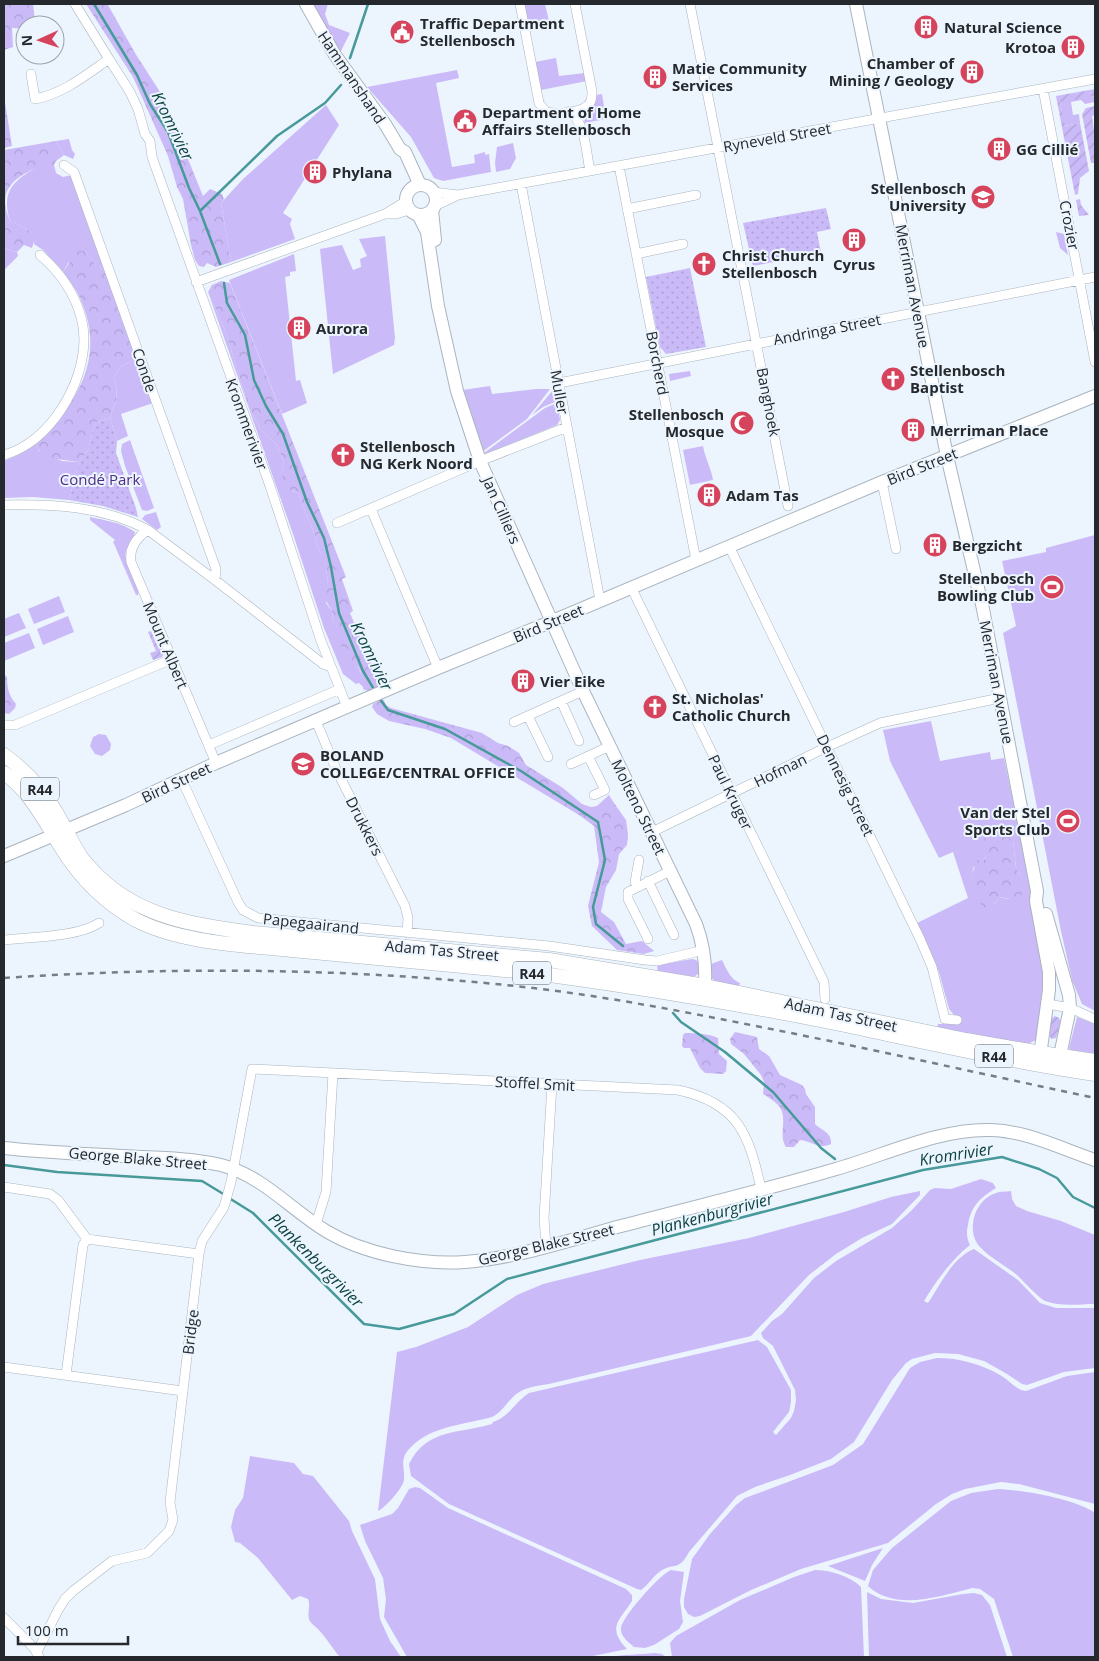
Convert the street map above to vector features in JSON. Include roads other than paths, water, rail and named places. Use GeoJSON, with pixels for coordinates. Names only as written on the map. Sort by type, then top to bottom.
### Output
{"type":"FeatureCollection","features":[{"type":"Feature","properties":{"kind":"main road","name":"Adam Tas Street"},"geometry":{"type":"LineString","coordinates":[[4,755],[24,771],[56,811],[60,832],[80,874],[100,894],[136,920],[161,930],[192,938],[253,939],[705,992],[831,1022],[1059,1062],[1095,1074]]}},
{"type":"Feature","properties":{"kind":"main road","name":"Adam Tas Street"},"geometry":{"type":"LineString","coordinates":[[4,773],[24,790],[60,832]]}},
{"type":"Feature","properties":{"kind":"main road","name":"Adam Tas Street"},"geometry":{"type":"LineString","coordinates":[[1059,1062],[1095,1061]]}},
{"type":"Feature","properties":{"kind":"street","name":"Krommerivier"},"geometry":{"type":"LineString","coordinates":[[76,4],[138,108],[145,134],[150,140],[152,157],[276,505],[321,641],[348,707]]}},
{"type":"Feature","properties":{"kind":"street","name":"Hammanshand"},"geometry":{"type":"LineString","coordinates":[[306,4],[335,55],[385,124],[400,149],[400,157],[408,178],[410,204]]}},
{"type":"Feature","properties":{"kind":"street"},"geometry":{"type":"LineString","coordinates":[[520,4],[541,108],[550,114],[570,112],[588,106]]}},
{"type":"Feature","properties":{"kind":"street"},"geometry":{"type":"LineString","coordinates":[[575,4],[592,91],[592,98],[581,126]]}},
{"type":"Feature","properties":{"kind":"street","name":"Banghoek"},"geometry":{"type":"LineString","coordinates":[[690,4],[758,343],[788,506]]}},
{"type":"Feature","properties":{"kind":"street","name":"Merriman Avenue"},"geometry":{"type":"LineString","coordinates":[[856,4],[947,456],[983,609],[1037,891],[1036,901],[1049,972],[1048,1004],[1040,1059]]}},
{"type":"Feature","properties":{"kind":"street"},"geometry":{"type":"LineString","coordinates":[[31,74],[35,99],[42,98],[58,92],[109,59]]}},
{"type":"Feature","properties":{"kind":"street","name":"Ryneveld Street"},"geometry":{"type":"LineString","coordinates":[[433,192],[458,195],[1095,79]]}},
{"type":"Feature","properties":{"kind":"street","name":"Crozier"},"geometry":{"type":"LineString","coordinates":[[1043,89],[1095,362]]}},
{"type":"Feature","properties":{"kind":"street"},"geometry":{"type":"LineString","coordinates":[[570,112],[577,118],[581,126],[590,171]]}},
{"type":"Feature","properties":{"kind":"street","name":"Hammanshand"},"geometry":{"type":"LineString","coordinates":[[400,149],[406,152],[420,185]]}},
{"type":"Feature","properties":{"kind":"street","name":"Conde"},"geometry":{"type":"LineString","coordinates":[[64,165],[74,172],[216,569],[216,580]]}},
{"type":"Feature","properties":{"kind":"street","name":"Borcherd"},"geometry":{"type":"LineString","coordinates":[[619,166],[696,560]]}},
{"type":"Feature","properties":{"kind":"street","name":"Muller"},"geometry":{"type":"LineString","coordinates":[[521,184],[600,600]]}},
{"type":"Feature","properties":{"kind":"street"},"geometry":{"type":"LineString","coordinates":[[420,185],[428,186],[436,199],[434,208],[424,215],[410,204],[411,188],[420,185]]}},
{"type":"Feature","properties":{"kind":"street","name":"Ryneveld Street"},"geometry":{"type":"LineString","coordinates":[[434,208],[458,195]]}},
{"type":"Feature","properties":{"kind":"street"},"geometry":{"type":"LineString","coordinates":[[627,209],[696,195]]}},
{"type":"Feature","properties":{"kind":"street"},"geometry":{"type":"LineString","coordinates":[[196,282],[385,214],[396,214],[410,204]]}},
{"type":"Feature","properties":{"kind":"street","name":"Jan Cilliers"},"geometry":{"type":"LineString","coordinates":[[410,204],[427,232],[438,306],[460,403],[480,462],[551,622]]}},
{"type":"Feature","properties":{"kind":"street","name":"Jan Cilliers"},"geometry":{"type":"LineString","coordinates":[[434,208],[446,337]]}},
{"type":"Feature","properties":{"kind":"street"},"geometry":{"type":"LineString","coordinates":[[636,254],[683,244]]}},
{"type":"Feature","properties":{"kind":"street"},"geometry":{"type":"LineString","coordinates":[[4,455],[22,447],[56,418],[78,376],[83,356],[84,336],[82,319],[74,297],[59,273],[40,255]]}},
{"type":"Feature","properties":{"kind":"street","name":"Andringa Street"},"geometry":{"type":"LineString","coordinates":[[559,383],[1095,277]]}},
{"type":"Feature","properties":{"kind":"street","name":"Bird Street"},"geometry":{"type":"LineString","coordinates":[[4,856],[126,805],[181,778],[438,668],[882,482],[1095,396]]}},
{"type":"Feature","properties":{"kind":"street"},"geometry":{"type":"LineString","coordinates":[[337,523],[566,427]]}},
{"type":"Feature","properties":{"kind":"street"},"geometry":{"type":"LineString","coordinates":[[882,482],[896,549]]}},
{"type":"Feature","properties":{"kind":"street"},"geometry":{"type":"LineString","coordinates":[[4,505],[40,504],[78,508],[115,516],[148,530],[216,580],[323,664],[331,667]]}},
{"type":"Feature","properties":{"kind":"street"},"geometry":{"type":"LineString","coordinates":[[371,509],[438,668]]}},
{"type":"Feature","properties":{"kind":"street","name":"Mount Albert"},"geometry":{"type":"LineString","coordinates":[[148,530],[140,535],[133,546],[130,553],[131,562],[216,763]]}},
{"type":"Feature","properties":{"kind":"street","name":"Dennesig Street"},"geometry":{"type":"LineString","coordinates":[[729,546],[932,967],[945,1019],[957,1020]]}},
{"type":"Feature","properties":{"kind":"street","name":"Paul Kruger"},"geometry":{"type":"LineString","coordinates":[[631,587],[824,982],[825,999]]}},
{"type":"Feature","properties":{"kind":"street","name":"Molteno Street"},"geometry":{"type":"LineString","coordinates":[[551,622],[696,924],[706,963],[705,992]]}},
{"type":"Feature","properties":{"kind":"street"},"geometry":{"type":"LineString","coordinates":[[298,643],[310,644],[321,641]]}},
{"type":"Feature","properties":{"kind":"street"},"geometry":{"type":"LineString","coordinates":[[4,725],[15,725],[172,659]]}},
{"type":"Feature","properties":{"kind":"street"},"geometry":{"type":"LineString","coordinates":[[209,745],[340,689]]}},
{"type":"Feature","properties":{"kind":"street"},"geometry":{"type":"LineString","coordinates":[[514,722],[583,691]]}},
{"type":"Feature","properties":{"kind":"street","name":"Hofman"},"geometry":{"type":"LineString","coordinates":[[652,832],[827,747],[884,722],[1000,698]]}},
{"type":"Feature","properties":{"kind":"street"},"geometry":{"type":"LineString","coordinates":[[561,701],[579,741]]}},
{"type":"Feature","properties":{"kind":"street"},"geometry":{"type":"LineString","coordinates":[[528,716],[548,757]]}},
{"type":"Feature","properties":{"kind":"street","name":"Drukkers"},"geometry":{"type":"LineString","coordinates":[[316,721],[337,771],[405,906],[408,918],[407,933]]}},
{"type":"Feature","properties":{"kind":"street"},"geometry":{"type":"LineString","coordinates":[[571,764],[610,746]]}},
{"type":"Feature","properties":{"kind":"street"},"geometry":{"type":"LineString","coordinates":[[588,756],[605,790],[594,796]]}},
{"type":"Feature","properties":{"kind":"street","name":"Papegaairand"},"geometry":{"type":"LineString","coordinates":[[181,778],[238,902],[243,910],[264,920],[549,946],[645,960],[666,959],[704,950]]}},
{"type":"Feature","properties":{"kind":"street"},"geometry":{"type":"LineString","coordinates":[[637,886],[635,882],[639,860]]}},
{"type":"Feature","properties":{"kind":"street"},"geometry":{"type":"LineString","coordinates":[[648,939],[628,899],[628,892],[670,871]]}},
{"type":"Feature","properties":{"kind":"street"},"geometry":{"type":"LineString","coordinates":[[651,880],[674,935]]}},
{"type":"Feature","properties":{"kind":"street","name":"Merriman Avenue"},"geometry":{"type":"LineString","coordinates":[[1037,891],[1042,898],[1069,995],[1070,1008],[1059,1062]]}},
{"type":"Feature","properties":{"kind":"street"},"geometry":{"type":"LineString","coordinates":[[4,940],[72,933],[86,930],[100,923]]}},
{"type":"Feature","properties":{"kind":"street"},"geometry":{"type":"LineString","coordinates":[[1048,1004],[1070,1008],[1095,1019]]}},
{"type":"Feature","properties":{"kind":"street","name":"Stoffel Smit"},"geometry":{"type":"LineString","coordinates":[[252,1069],[678,1090],[709,1099],[724,1109],[737,1122],[749,1143],[761,1189]]}},
{"type":"Feature","properties":{"kind":"street","name":"Bridge"},"geometry":{"type":"LineString","coordinates":[[38,1655],[64,1599],[112,1562],[147,1553],[169,1531],[172,1520],[170,1502],[199,1254],[202,1242],[224,1207],[232,1176],[252,1069]]}},
{"type":"Feature","properties":{"kind":"street"},"geometry":{"type":"LineString","coordinates":[[316,1224],[326,1192],[333,1073]]}},
{"type":"Feature","properties":{"kind":"street"},"geometry":{"type":"LineString","coordinates":[[546,1246],[544,1218],[552,1084]]}},
{"type":"Feature","properties":{"kind":"street","name":"George Blake Street"},"geometry":{"type":"LineString","coordinates":[[4,1148],[172,1159],[219,1165],[232,1176],[246,1174],[264,1185],[327,1232],[367,1248],[399,1257],[421,1260],[472,1261],[497,1258],[546,1246],[834,1170],[961,1131],[994,1130],[1014,1133],[1095,1160]]}},
{"type":"Feature","properties":{"kind":"street"},"geometry":{"type":"LineString","coordinates":[[4,1187],[50,1194],[58,1200],[87,1239],[199,1254]]}},
{"type":"Feature","properties":{"kind":"street"},"geometry":{"type":"LineString","coordinates":[[66,1375],[83,1245],[87,1239]]}},
{"type":"Feature","properties":{"kind":"street"},"geometry":{"type":"LineString","coordinates":[[4,1367],[183,1391]]}},
{"type":"Feature","properties":{"kind":"street"},"geometry":{"type":"LineString","coordinates":[[4,1618],[38,1655]]}},
{"type":"Feature","properties":{"kind":"waterway","name":"Kromrivier"},"geometry":{"type":"LineString","coordinates":[[94,4],[137,75],[150,104],[168,132],[220,264]]}},
{"type":"Feature","properties":{"kind":"waterway"},"geometry":{"type":"LineString","coordinates":[[350,58],[368,4]]}},
{"type":"Feature","properties":{"kind":"waterway"},"geometry":{"type":"LineString","coordinates":[[200,211],[277,136],[325,103],[341,85]]}},
{"type":"Feature","properties":{"kind":"waterway","name":"Kromrivier"},"geometry":{"type":"LineString","coordinates":[[224,283],[227,303],[245,335],[254,380],[266,406],[283,434],[307,502],[324,538],[339,613],[363,671],[375,691]]}},
{"type":"Feature","properties":{"kind":"waterway","name":"Kromrivier"},"geometry":{"type":"LineString","coordinates":[[379,698],[388,710],[445,729],[521,771],[598,822],[605,860],[593,907],[596,924],[623,946]]}},
{"type":"Feature","properties":{"kind":"waterway","name":"Kromrivier"},"geometry":{"type":"LineString","coordinates":[[673,1013],[681,1022],[725,1052],[773,1092],[821,1148],[835,1159]]}},
{"type":"Feature","properties":{"kind":"waterway","name":"Plankenburgrivier"},"geometry":{"type":"LineString","coordinates":[[229,1198],[253,1213],[364,1324],[399,1329],[454,1314],[507,1279],[923,1170],[1002,1157],[1039,1169],[1057,1178],[1073,1197],[1095,1208]]}},
{"type":"Feature","properties":{"kind":"waterway","name":"Plankenburgrivier"},"geometry":{"type":"LineString","coordinates":[[4,1165],[57,1172],[202,1181],[225,1195]]}},
{"type":"Feature","properties":{"kind":"railway"},"geometry":{"type":"LineString","coordinates":[[4,978],[137,972],[272,971],[408,977],[541,989],[725,1020],[1095,1098]]}},
{"type":"Feature","properties":{"kind":"place","name":"Natural Science"},"geometry":{"type":"Point","coordinates":[926,27]}},
{"type":"Feature","properties":{"kind":"place","name":"Traffic Department Stellenbosch"},"geometry":{"type":"Point","coordinates":[402,32]}},
{"type":"Feature","properties":{"kind":"place","name":"Krotoa"},"geometry":{"type":"Point","coordinates":[1073,47]}},
{"type":"Feature","properties":{"kind":"place","name":"Chamber of Mining / Geology"},"geometry":{"type":"Point","coordinates":[972,72]}},
{"type":"Feature","properties":{"kind":"place","name":"Matie Community Services"},"geometry":{"type":"Point","coordinates":[655,77]}},
{"type":"Feature","properties":{"kind":"place","name":"Department of Home Affairs Stellenbosch"},"geometry":{"type":"Point","coordinates":[465,121]}},
{"type":"Feature","properties":{"kind":"place","name":"GG Cillié"},"geometry":{"type":"Point","coordinates":[999,149]}},
{"type":"Feature","properties":{"kind":"place","name":"Phylana"},"geometry":{"type":"Point","coordinates":[315,172]}},
{"type":"Feature","properties":{"kind":"place","name":"Stellenbosch University"},"geometry":{"type":"Point","coordinates":[983,197]}},
{"type":"Feature","properties":{"kind":"place","name":"Cyrus"},"geometry":{"type":"Point","coordinates":[854,240]}},
{"type":"Feature","properties":{"kind":"place","name":"Christ Church Stellenbosch"},"geometry":{"type":"Point","coordinates":[704,264]}},
{"type":"Feature","properties":{"kind":"place","name":"Aurora"},"geometry":{"type":"Point","coordinates":[299,328]}},
{"type":"Feature","properties":{"kind":"place","name":"Stellenbosch Baptist"},"geometry":{"type":"Point","coordinates":[893,379]}},
{"type":"Feature","properties":{"kind":"place","name":"Stellenbosch Mosque"},"geometry":{"type":"Point","coordinates":[742,423]}},
{"type":"Feature","properties":{"kind":"place","name":"Merriman Place"},"geometry":{"type":"Point","coordinates":[913,430]}},
{"type":"Feature","properties":{"kind":"place","name":"Stellenbosch NG Kerk Noord"},"geometry":{"type":"Point","coordinates":[343,455]}},
{"type":"Feature","properties":{"kind":"place","name":"Adam Tas"},"geometry":{"type":"Point","coordinates":[709,495]}},
{"type":"Feature","properties":{"kind":"place","name":"Bergzicht"},"geometry":{"type":"Point","coordinates":[935,545]}},
{"type":"Feature","properties":{"kind":"place","name":"Stellenbosch Bowling Club"},"geometry":{"type":"Point","coordinates":[1052,587]}},
{"type":"Feature","properties":{"kind":"place","name":"Vier Eike"},"geometry":{"type":"Point","coordinates":[523,681]}},
{"type":"Feature","properties":{"kind":"place","name":"St. Nicholas' Catholic Church"},"geometry":{"type":"Point","coordinates":[655,707]}},
{"type":"Feature","properties":{"kind":"place","name":"BOLAND COLLEGE/CENTRAL OFFICE"},"geometry":{"type":"Point","coordinates":[303,764]}},
{"type":"Feature","properties":{"kind":"place","name":"Van der Stel Sports Club"},"geometry":{"type":"Point","coordinates":[1068,821]}},
{"type":"Feature","properties":{"kind":"park label","name":"Condé Park"},"geometry":{"type":"Point","coordinates":[100,479]}}]}
